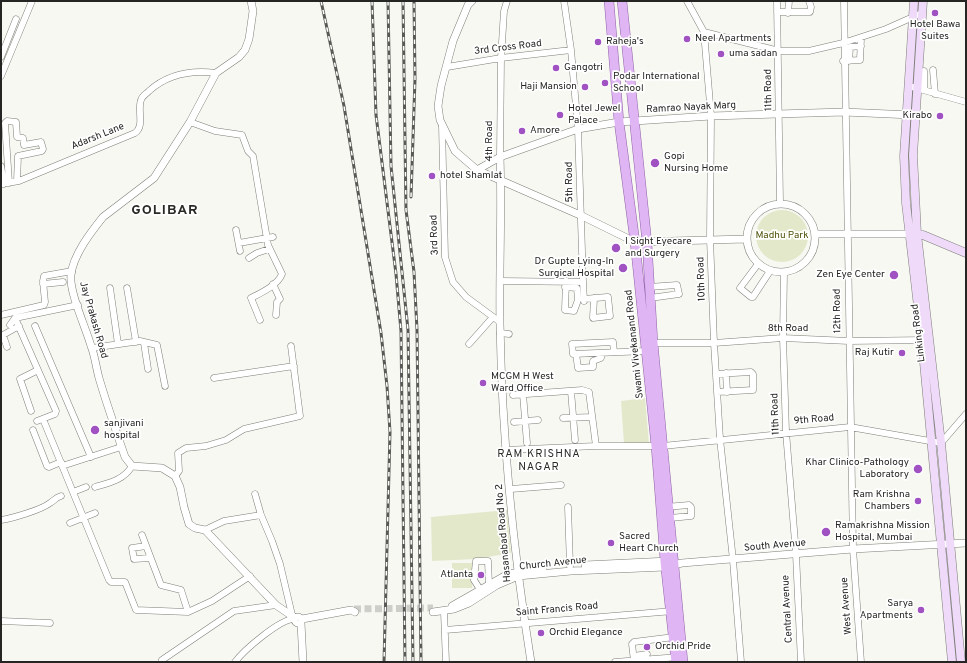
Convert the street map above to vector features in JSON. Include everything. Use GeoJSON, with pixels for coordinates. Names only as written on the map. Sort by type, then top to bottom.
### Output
{"type":"FeatureCollection","features":[{"type":"Feature","properties":{"kind":"main road","name":"Swami Vivekanand Road"},"geometry":{"type":"LineString","coordinates":[[609,1],[619,122],[647,322]]}},
{"type":"Feature","properties":{"kind":"main road","name":"Swami Vivekanand Road"},"geometry":{"type":"LineString","coordinates":[[622,1],[647,242],[650,298],[646,343],[660,446],[672,564]]}},
{"type":"Feature","properties":{"kind":"main road","name":"Linking Road"},"geometry":{"type":"LineString","coordinates":[[914,1],[913,15],[919,85]]}},
{"type":"Feature","properties":{"kind":"main road","name":"Linking Road"},"geometry":{"type":"LineString","coordinates":[[922,1],[919,85],[911,115],[904,156],[917,234],[926,340],[932,441],[952,662]]}},
{"type":"Feature","properties":{"kind":"main road"},"geometry":{"type":"LineString","coordinates":[[917,234],[966,253]]}},
{"type":"Feature","properties":{"kind":"main road","name":"Linking Road"},"geometry":{"type":"LineString","coordinates":[[926,340],[941,443],[961,662]]}},
{"type":"Feature","properties":{"kind":"main road","name":"Swami Vivekanand Road"},"geometry":{"type":"LineString","coordinates":[[665,507],[670,518],[679,660]]}},
{"type":"Feature","properties":{"kind":"main road","name":"Swami Vivekanand Road"},"geometry":{"type":"LineString","coordinates":[[675,611],[674,637],[679,660]]}},
{"type":"Feature","properties":{"kind":"street"},"geometry":{"type":"LineString","coordinates":[[1,76],[32,1]]}},
{"type":"Feature","properties":{"kind":"street","name":"Jay Prakash Road"},"geometry":{"type":"LineString","coordinates":[[132,466],[125,457],[121,447],[99,378],[92,348],[72,290],[72,271],[85,240],[103,217],[154,178],[190,122],[216,73],[240,57],[245,50],[249,39],[253,11],[251,1]]}},
{"type":"Feature","properties":{"kind":"street","name":"4th Road"},"geometry":{"type":"LineString","coordinates":[[501,281],[501,58],[504,11],[507,1]]}},
{"type":"Feature","properties":{"kind":"street","name":"5th Road"},"geometry":{"type":"LineString","coordinates":[[564,1],[571,50],[578,129],[580,215],[584,282],[582,298]]}},
{"type":"Feature","properties":{"kind":"street","name":"10th Road"},"geometry":{"type":"LineString","coordinates":[[687,1],[704,32],[711,116],[710,239],[714,343],[720,439],[733,560],[741,662]]}},
{"type":"Feature","properties":{"kind":"street"},"geometry":{"type":"LineString","coordinates":[[777,6],[789,6],[810,12],[811,8],[808,1]]}},
{"type":"Feature","properties":{"kind":"street","name":"12th Road"},"geometry":{"type":"LineString","coordinates":[[844,1],[843,43],[846,61],[844,112],[853,549]]}},
{"type":"Feature","properties":{"kind":"street"},"geometry":{"type":"LineString","coordinates":[[468,2],[453,42],[441,86],[438,106],[442,124],[455,151],[477,170],[580,215],[635,242],[746,239]]}},
{"type":"Feature","properties":{"kind":"street"},"geometry":{"type":"LineString","coordinates":[[777,6],[789,6]]}},
{"type":"Feature","properties":{"kind":"street","name":"11th Road"},"geometry":{"type":"LineString","coordinates":[[777,6],[780,115],[780,203]]}},
{"type":"Feature","properties":{"kind":"street"},"geometry":{"type":"LineString","coordinates":[[704,32],[779,51],[809,51],[861,38],[886,29],[913,15],[922,13]]}},
{"type":"Feature","properties":{"kind":"street"},"geometry":{"type":"LineString","coordinates":[[1,57],[16,19]]}},
{"type":"Feature","properties":{"kind":"street"},"geometry":{"type":"LineString","coordinates":[[860,46],[849,47],[846,61],[860,60],[861,38]]}},
{"type":"Feature","properties":{"kind":"street","name":"3rd Cross Road"},"geometry":{"type":"LineString","coordinates":[[447,67],[501,58],[571,50]]}},
{"type":"Feature","properties":{"kind":"street"},"geometry":{"type":"LineString","coordinates":[[934,70],[935,94]]}},
{"type":"Feature","properties":{"kind":"street","name":"Adarsh Lane"},"geometry":{"type":"LineString","coordinates":[[5,184],[17,181],[135,133],[140,127],[140,103],[142,97],[165,79],[187,72],[204,71],[216,73]]}},
{"type":"Feature","properties":{"kind":"street"},"geometry":{"type":"LineString","coordinates":[[919,85],[924,71]]}},
{"type":"Feature","properties":{"kind":"street"},"geometry":{"type":"LineString","coordinates":[[919,85],[934,84]]}},
{"type":"Feature","properties":{"kind":"street"},"geometry":{"type":"LineString","coordinates":[[919,85],[935,94],[966,102]]}},
{"type":"Feature","properties":{"kind":"street","name":"Ramrao Nayak Marg"},"geometry":{"type":"LineString","coordinates":[[477,170],[500,157],[578,129],[619,122],[711,116],[844,112],[911,115]]}},
{"type":"Feature","properties":{"kind":"street"},"geometry":{"type":"LineString","coordinates":[[5,184],[5,123],[7,121],[16,122],[17,137],[23,138],[24,145],[41,142],[43,146],[42,151],[18,156],[17,181]]}},
{"type":"Feature","properties":{"kind":"street"},"geometry":{"type":"LineString","coordinates":[[190,122],[215,131],[242,135],[248,151],[254,160],[270,238],[269,249],[282,274],[264,292],[251,298],[260,320]]}},
{"type":"Feature","properties":{"kind":"street","name":"3rd Road"},"geometry":{"type":"LineString","coordinates":[[442,124],[445,257],[453,282],[466,298],[500,322]]}},
{"type":"Feature","properties":{"kind":"street"},"geometry":{"type":"LineString","coordinates":[[1,166],[5,184]]}},
{"type":"Feature","properties":{"kind":"street"},"geometry":{"type":"LineString","coordinates":[[756,266],[784,272],[797,268],[808,260],[814,247],[815,234],[809,218],[797,207],[780,203],[763,208],[750,221],[746,239],[749,252],[756,266],[766,277]]}},
{"type":"Feature","properties":{"kind":"street"},"geometry":{"type":"LineString","coordinates":[[236,230],[240,251]]}},
{"type":"Feature","properties":{"kind":"street"},"geometry":{"type":"LineString","coordinates":[[815,234],[917,234]]}},
{"type":"Feature","properties":{"kind":"street"},"geometry":{"type":"LineString","coordinates":[[239,243],[270,238]]}},
{"type":"Feature","properties":{"kind":"street"},"geometry":{"type":"LineString","coordinates":[[249,258],[257,252],[269,249]]}},
{"type":"Feature","properties":{"kind":"street"},"geometry":{"type":"LineString","coordinates":[[756,266],[740,289],[751,297],[770,270]]}},
{"type":"Feature","properties":{"kind":"street"},"geometry":{"type":"LineString","coordinates":[[1,315],[45,304],[43,278],[46,275],[72,271]]}},
{"type":"Feature","properties":{"kind":"street","name":"11th Road"},"geometry":{"type":"LineString","coordinates":[[784,272],[783,338],[786,432],[796,554]]}},
{"type":"Feature","properties":{"kind":"street"},"geometry":{"type":"LineString","coordinates":[[501,281],[565,284],[584,282]]}},
{"type":"Feature","properties":{"kind":"street","name":"Hasanabad Road No 2"},"geometry":{"type":"LineString","coordinates":[[501,281],[500,333],[505,450],[511,489],[518,574],[531,662]]}},
{"type":"Feature","properties":{"kind":"street"},"geometry":{"type":"LineString","coordinates":[[43,284],[63,282]]}},
{"type":"Feature","properties":{"kind":"street"},"geometry":{"type":"LineString","coordinates":[[273,284],[280,299],[277,302],[276,315]]}},
{"type":"Feature","properties":{"kind":"street"},"geometry":{"type":"LineString","coordinates":[[565,284],[576,287],[582,298]]}},
{"type":"Feature","properties":{"kind":"street"},"geometry":{"type":"LineString","coordinates":[[565,284],[565,310],[575,311],[582,298]]}},
{"type":"Feature","properties":{"kind":"street"},"geometry":{"type":"LineString","coordinates":[[650,287],[677,285],[679,294],[650,298]]}},
{"type":"Feature","properties":{"kind":"street"},"geometry":{"type":"LineString","coordinates":[[110,288],[118,344]]}},
{"type":"Feature","properties":{"kind":"street"},"geometry":{"type":"LineString","coordinates":[[127,288],[136,342]]}},
{"type":"Feature","properties":{"kind":"street"},"geometry":{"type":"LineString","coordinates":[[582,298],[594,298]]}},
{"type":"Feature","properties":{"kind":"street"},"geometry":{"type":"LineString","coordinates":[[10,325],[15,318],[78,305]]}},
{"type":"Feature","properties":{"kind":"street"},"geometry":{"type":"LineString","coordinates":[[469,344],[493,317]]}},
{"type":"Feature","properties":{"kind":"street"},"geometry":{"type":"LineString","coordinates":[[15,318],[56,411],[55,414],[40,420],[62,464],[109,580],[111,582],[125,582],[136,610],[188,612],[212,601],[250,576]]}},
{"type":"Feature","properties":{"kind":"street"},"geometry":{"type":"LineString","coordinates":[[7,347],[2,335],[19,326]]}},
{"type":"Feature","properties":{"kind":"street"},"geometry":{"type":"LineString","coordinates":[[35,326],[91,457]]}},
{"type":"Feature","properties":{"kind":"street"},"geometry":{"type":"LineString","coordinates":[[500,333],[509,334]]}},
{"type":"Feature","properties":{"kind":"street","name":"8th Road"},"geometry":{"type":"LineString","coordinates":[[576,354],[614,352],[646,343],[714,343],[783,338],[849,341],[926,340]]}},
{"type":"Feature","properties":{"kind":"street"},"geometry":{"type":"LineString","coordinates":[[92,348],[136,342],[158,346],[165,386]]}},
{"type":"Feature","properties":{"kind":"street"},"geometry":{"type":"LineString","coordinates":[[601,353],[601,358],[594,361],[593,367],[578,368],[576,354],[573,354],[573,344],[613,342],[614,352]]}},
{"type":"Feature","properties":{"kind":"street"},"geometry":{"type":"LineString","coordinates":[[144,343],[148,369]]}},
{"type":"Feature","properties":{"kind":"street"},"geometry":{"type":"LineString","coordinates":[[593,343],[593,353]]}},
{"type":"Feature","properties":{"kind":"street"},"geometry":{"type":"LineString","coordinates":[[175,476],[179,471],[178,453],[186,448],[206,446],[226,440],[244,429],[300,416],[291,346]]}},
{"type":"Feature","properties":{"kind":"street"},"geometry":{"type":"LineString","coordinates":[[214,378],[294,366]]}},
{"type":"Feature","properties":{"kind":"street"},"geometry":{"type":"LineString","coordinates":[[31,411],[20,379],[38,370]]}},
{"type":"Feature","properties":{"kind":"street"},"geometry":{"type":"LineString","coordinates":[[716,374],[751,372],[753,374],[753,390],[717,392]]}},
{"type":"Feature","properties":{"kind":"street"},"geometry":{"type":"LineString","coordinates":[[726,373],[728,392]]}},
{"type":"Feature","properties":{"kind":"street"},"geometry":{"type":"LineString","coordinates":[[513,395],[582,390],[589,392],[596,446]]}},
{"type":"Feature","properties":{"kind":"street"},"geometry":{"type":"LineString","coordinates":[[572,391],[575,440]]}},
{"type":"Feature","properties":{"kind":"street"},"geometry":{"type":"LineString","coordinates":[[523,394],[527,443]]}},
{"type":"Feature","properties":{"kind":"street"},"geometry":{"type":"LineString","coordinates":[[941,443],[966,414]]}},
{"type":"Feature","properties":{"kind":"street"},"geometry":{"type":"LineString","coordinates":[[563,418],[592,417]]}},
{"type":"Feature","properties":{"kind":"street"},"geometry":{"type":"LineString","coordinates":[[514,422],[538,420]]}},
{"type":"Feature","properties":{"kind":"street","name":"9th Road"},"geometry":{"type":"LineString","coordinates":[[505,450],[596,446],[660,446],[850,426],[941,443]]}},
{"type":"Feature","properties":{"kind":"street"},"geometry":{"type":"LineString","coordinates":[[33,430],[47,466],[49,467],[91,457],[121,447]]}},
{"type":"Feature","properties":{"kind":"street"},"geometry":{"type":"LineString","coordinates":[[94,487],[115,481],[128,473],[132,466],[162,468],[175,476],[180,487],[189,524],[196,528],[205,530],[276,605],[297,620]]}},
{"type":"Feature","properties":{"kind":"street"},"geometry":{"type":"LineString","coordinates":[[511,489],[561,485]]}},
{"type":"Feature","properties":{"kind":"street"},"geometry":{"type":"LineString","coordinates":[[73,492],[86,487]]}},
{"type":"Feature","properties":{"kind":"street"},"geometry":{"type":"LineString","coordinates":[[255,494],[261,515],[278,558],[297,620],[303,662]]}},
{"type":"Feature","properties":{"kind":"street"},"geometry":{"type":"LineString","coordinates":[[1,520],[45,506],[51,503],[54,498],[61,496]]}},
{"type":"Feature","properties":{"kind":"street"},"geometry":{"type":"LineString","coordinates":[[665,507],[689,505],[691,507],[692,516],[670,518]]}},
{"type":"Feature","properties":{"kind":"street"},"geometry":{"type":"LineString","coordinates":[[568,506],[570,566]]}},
{"type":"Feature","properties":{"kind":"street"},"geometry":{"type":"LineString","coordinates":[[70,523],[95,513]]}},
{"type":"Feature","properties":{"kind":"street"},"geometry":{"type":"LineString","coordinates":[[205,530],[224,521],[261,515]]}},
{"type":"Feature","properties":{"kind":"street"},"geometry":{"type":"LineString","coordinates":[[142,535],[161,585],[181,590],[188,612]]}},
{"type":"Feature","properties":{"kind":"street","name":"South Avenue"},"geometry":{"type":"LineString","coordinates":[[672,564],[853,549],[966,543]]}},
{"type":"Feature","properties":{"kind":"street"},"geometry":{"type":"LineString","coordinates":[[146,546],[132,548],[134,559],[150,558]]}},
{"type":"Feature","properties":{"kind":"street","name":"West Avenue"},"geometry":{"type":"LineString","coordinates":[[853,549],[861,662]]}},
{"type":"Feature","properties":{"kind":"street","name":"Central Avenue"},"geometry":{"type":"LineString","coordinates":[[796,554],[801,662]]}},
{"type":"Feature","properties":{"kind":"street"},"geometry":{"type":"LineString","coordinates":[[489,585],[488,561],[476,561],[474,580],[482,593],[489,585],[508,574],[518,574],[570,566],[672,564]]}},
{"type":"Feature","properties":{"kind":"street","name":"Church Avenue"},"geometry":{"type":"LineString","coordinates":[[482,593],[454,609],[444,612],[433,610],[453,606],[518,574],[672,564]]}},
{"type":"Feature","properties":{"kind":"street"},"geometry":{"type":"LineString","coordinates":[[162,660],[234,611],[276,605]]}},
{"type":"Feature","properties":{"kind":"street"},"geometry":{"type":"LineString","coordinates":[[235,662],[249,646],[287,620],[297,620],[353,610]]}},
{"type":"Feature","properties":{"kind":"street","name":"Saint Francis Road"},"geometry":{"type":"LineString","coordinates":[[445,630],[675,611]]}},
{"type":"Feature","properties":{"kind":"street"},"geometry":{"type":"LineString","coordinates":[[444,612],[446,662]]}},
{"type":"Feature","properties":{"kind":"street"},"geometry":{"type":"LineString","coordinates":[[297,620],[298,662]]}},
{"type":"Feature","properties":{"kind":"street"},"geometry":{"type":"LineString","coordinates":[[1,621],[50,623]]}},
{"type":"Feature","properties":{"kind":"street"},"geometry":{"type":"LineString","coordinates":[[634,658],[632,644],[634,642],[674,637]]}},
{"type":"Feature","properties":{"kind":"street"},"geometry":{"type":"LineString","coordinates":[[615,662],[647,654]]}},
{"type":"Feature","properties":{"kind":"street"},"geometry":{"type":"LineString","coordinates":[[634,658],[679,660]]}},
{"type":"Feature","properties":{"kind":"green space","name":"Madhu Park"},"geometry":{"type":"Polygon","coordinates":[[[777,210],[787,210],[796,214],[804,222],[808,231],[808,241],[804,250],[796,258],[787,262],[777,262],[768,258],[760,250],[756,241],[756,231],[760,222],[768,214],[777,210]]]}},
{"type":"Feature","properties":{"kind":"green space"},"geometry":{"type":"Polygon","coordinates":[[[645,398],[649,444],[624,444],[621,401],[645,398]]]}},
{"type":"Feature","properties":{"kind":"green space"},"geometry":{"type":"Polygon","coordinates":[[[507,510],[511,553],[476,559],[432,561],[431,517],[507,510]]]}},
{"type":"Feature","properties":{"kind":"green space"},"geometry":{"type":"Polygon","coordinates":[[[452,563],[473,563],[472,588],[452,588],[452,563]]]}},
{"type":"Feature","properties":{"kind":"tunnel"},"geometry":{"type":"LineString","coordinates":[[354,609],[433,608]]}},
{"type":"Feature","properties":{"kind":"railway"},"geometry":{"type":"LineString","coordinates":[[321,1],[344,106],[381,333],[387,386],[390,432],[384,662]]}},
{"type":"Feature","properties":{"kind":"railway"},"geometry":{"type":"LineString","coordinates":[[372,1],[376,115],[396,274],[401,331],[405,662]]}},
{"type":"Feature","properties":{"kind":"railway"},"geometry":{"type":"LineString","coordinates":[[388,1],[391,166],[408,330],[413,662]]}},
{"type":"Feature","properties":{"kind":"railway"},"geometry":{"type":"LineString","coordinates":[[403,1],[406,210],[414,272],[417,330],[421,662]]}},
{"type":"Feature","properties":{"kind":"railway"},"geometry":{"type":"LineString","coordinates":[[411,197],[415,79],[414,1]]}},
{"type":"Feature","properties":{"kind":"place","name":"Hotel Bawa Suites"},"geometry":{"type":"Point","coordinates":[935,13]}},
{"type":"Feature","properties":{"kind":"place","name":"Neel Apartments"},"geometry":{"type":"Point","coordinates":[687,39]}},
{"type":"Feature","properties":{"kind":"place","name":"Raheja's"},"geometry":{"type":"Point","coordinates":[598,42]}},
{"type":"Feature","properties":{"kind":"place","name":"uma sadan"},"geometry":{"type":"Point","coordinates":[721,54]}},
{"type":"Feature","properties":{"kind":"place","name":"Gangotri"},"geometry":{"type":"Point","coordinates":[556,68]}},
{"type":"Feature","properties":{"kind":"place","name":"Podar International School"},"geometry":{"type":"Point","coordinates":[605,83]}},
{"type":"Feature","properties":{"kind":"place","name":"Haji Mansion"},"geometry":{"type":"Point","coordinates":[585,87]}},
{"type":"Feature","properties":{"kind":"place","name":"Hotel Jewel Palace"},"geometry":{"type":"Point","coordinates":[560,115]}},
{"type":"Feature","properties":{"kind":"place","name":"Kirabo"},"geometry":{"type":"Point","coordinates":[940,116]}},
{"type":"Feature","properties":{"kind":"place","name":"Amore"},"geometry":{"type":"Point","coordinates":[522,131]}},
{"type":"Feature","properties":{"kind":"place","name":"Gopi Nursing Home"},"geometry":{"type":"Point","coordinates":[655,163]}},
{"type":"Feature","properties":{"kind":"place","name":"hotel Shamlat"},"geometry":{"type":"Point","coordinates":[432,176]}},
{"type":"Feature","properties":{"kind":"place","name":"I Sight Eyecare and Surgery"},"geometry":{"type":"Point","coordinates":[616,248]}},
{"type":"Feature","properties":{"kind":"place","name":"Dr Gupte Lying-In Surgical Hospital"},"geometry":{"type":"Point","coordinates":[623,268]}},
{"type":"Feature","properties":{"kind":"place","name":"Zen Eye Center"},"geometry":{"type":"Point","coordinates":[894,275]}},
{"type":"Feature","properties":{"kind":"place","name":"Raj Kutir"},"geometry":{"type":"Point","coordinates":[902,353]}},
{"type":"Feature","properties":{"kind":"place","name":"MCGM H West Ward Office"},"geometry":{"type":"Point","coordinates":[483,383]}},
{"type":"Feature","properties":{"kind":"place","name":"sanjivani hospital"},"geometry":{"type":"Point","coordinates":[95,430]}},
{"type":"Feature","properties":{"kind":"place","name":"Khar Clinico-Pathology Laboratory"},"geometry":{"type":"Point","coordinates":[918,469]}},
{"type":"Feature","properties":{"kind":"place","name":"Ram Krishna Chambers"},"geometry":{"type":"Point","coordinates":[918,501]}},
{"type":"Feature","properties":{"kind":"place","name":"Ramakrishna Mission Hospital, Mumbai"},"geometry":{"type":"Point","coordinates":[826,532]}},
{"type":"Feature","properties":{"kind":"place","name":"Sacred Heart Church"},"geometry":{"type":"Point","coordinates":[611,543]}},
{"type":"Feature","properties":{"kind":"place","name":"Atlanta"},"geometry":{"type":"Point","coordinates":[481,575]}},
{"type":"Feature","properties":{"kind":"place","name":"Sarya Apartments"},"geometry":{"type":"Point","coordinates":[921,610]}},
{"type":"Feature","properties":{"kind":"place","name":"Orchid Elegance"},"geometry":{"type":"Point","coordinates":[541,633]}},
{"type":"Feature","properties":{"kind":"place","name":"Orchid Pride"},"geometry":{"type":"Point","coordinates":[647,647]}},
{"type":"Feature","properties":{"kind":"district","name":"GOLIBAR"},"geometry":{"type":"Point","coordinates":[165,211]}},
{"type":"Feature","properties":{"kind":"district","name":"RAM KRISHNA NAGAR"},"geometry":{"type":"Point","coordinates":[539,461]}}]}
